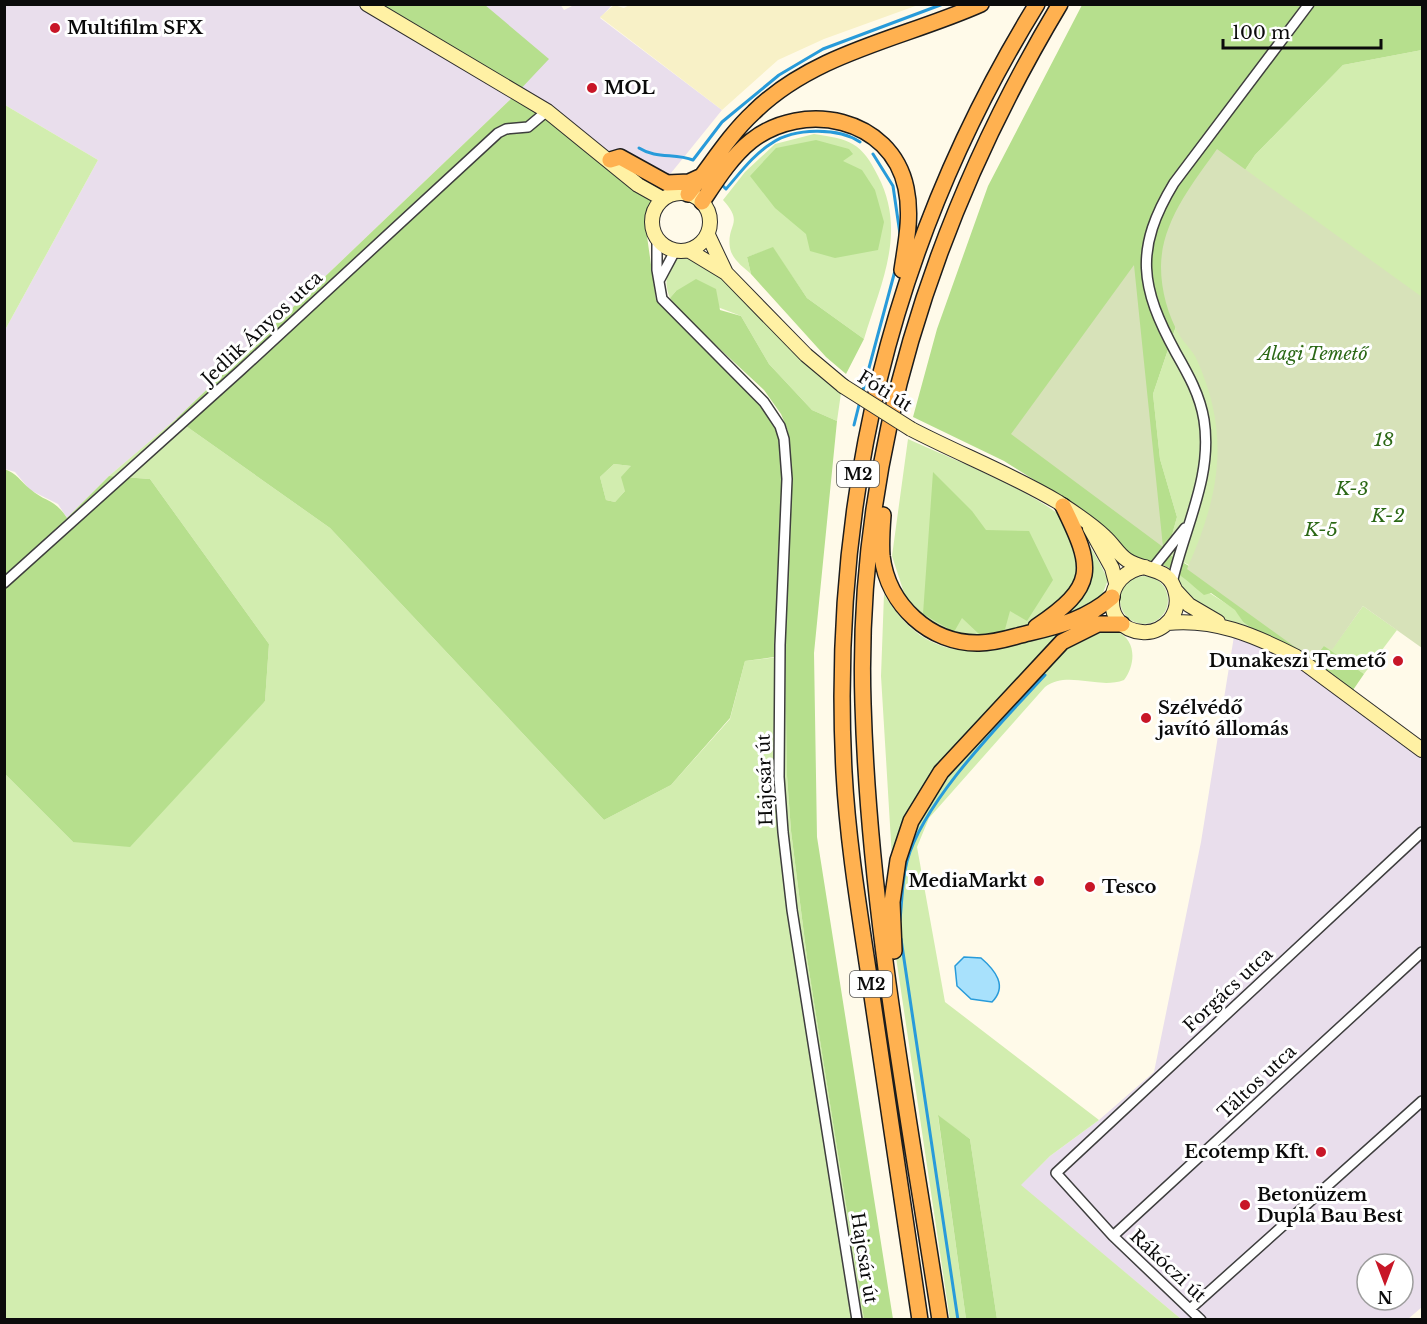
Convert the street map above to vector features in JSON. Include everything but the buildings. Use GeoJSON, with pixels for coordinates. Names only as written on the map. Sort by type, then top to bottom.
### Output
{"type":"FeatureCollection","features":[{"type":"Feature","properties":{"kind":"highway"},"geometry":{"type":"LineString","coordinates":[[688,194],[753,112],[801,77],[839,58],[981,4]]}},
{"type":"Feature","properties":{"kind":"highway","name":"M2"},"geometry":{"type":"LineString","coordinates":[[920,1320],[850,843],[842,701],[846,580],[858,477],[875,389],[898,306],[932,210],[972,121],[1037,4]]}},
{"type":"Feature","properties":{"kind":"highway","name":"M2"},"geometry":{"type":"LineString","coordinates":[[940,1320],[870,842],[862,701],[868,564],[880,470],[907,351],[953,213],[996,120],[1060,4]]}},
{"type":"Feature","properties":{"kind":"highway"},"geometry":{"type":"LineString","coordinates":[[702,202],[737,155],[771,128],[803,118],[823,118],[852,125],[867,134],[892,158],[906,186],[909,223],[898,306]]}},
{"type":"Feature","properties":{"kind":"highway"},"geometry":{"type":"LineString","coordinates":[[610,160],[620,158],[668,183],[689,182],[702,176]]}},
{"type":"Feature","properties":{"kind":"highway"},"geometry":{"type":"LineString","coordinates":[[880,470],[885,500],[882,535],[884,563],[890,583],[909,613],[929,630],[965,643],[995,642],[1087,616],[1114,590]]}},
{"type":"Feature","properties":{"kind":"highway"},"geometry":{"type":"LineString","coordinates":[[1027,633],[1068,605],[1083,579],[1084,553],[1063,506]]}},
{"type":"Feature","properties":{"kind":"highway"},"geometry":{"type":"LineString","coordinates":[[896,1031],[892,902],[900,851],[918,808],[958,750],[1051,651],[1086,628],[1098,624],[1122,624]]}},
{"type":"Feature","properties":{"kind":"main road"},"geometry":{"type":"LineString","coordinates":[[367,4],[547,111],[610,160],[659,204]]}},
{"type":"Feature","properties":{"kind":"main road"},"geometry":{"type":"LineString","coordinates":[[682,251],[695,248],[708,235],[710,220],[702,202],[688,194],[679,193],[659,204],[652,220],[657,237],[663,245],[682,251],[726,273]]}},
{"type":"Feature","properties":{"kind":"main road","name":"Fóti út"},"geometry":{"type":"LineString","coordinates":[[708,235],[726,273],[806,355],[843,386],[911,429],[1063,506],[1107,538],[1126,560],[1149,568]]}},
{"type":"Feature","properties":{"kind":"main road"},"geometry":{"type":"LineString","coordinates":[[1088,524],[1112,568],[1114,612],[1122,624],[1143,632],[1160,628],[1167,623],[1176,608],[1174,587]]}},
{"type":"Feature","properties":{"kind":"main road"},"geometry":{"type":"LineString","coordinates":[[1114,590],[1128,572],[1149,568],[1163,573],[1189,605],[1227,628]]}},
{"type":"Feature","properties":{"kind":"main road"},"geometry":{"type":"LineString","coordinates":[[1167,623],[1191,620],[1255,636],[1294,656],[1422,750]]}},
{"type":"Feature","properties":{"kind":"street"},"geometry":{"type":"LineString","coordinates":[[1174,587],[1189,523],[1203,477],[1204,419],[1191,378],[1155,311],[1146,272],[1148,242],[1156,214],[1173,183],[1309,4]]}},
{"type":"Feature","properties":{"kind":"street","name":"Jedlik Ányos utca"},"geometry":{"type":"LineString","coordinates":[[4,583],[498,134],[506,129],[528,127],[547,111]]}},
{"type":"Feature","properties":{"kind":"street","name":"Hajcsár út"},"geometry":{"type":"LineString","coordinates":[[657,237],[659,281],[666,304],[764,402],[780,426],[784,440],[788,479],[780,645],[779,766],[783,832],[792,910],[857,1320]]}},
{"type":"Feature","properties":{"kind":"street"},"geometry":{"type":"LineString","coordinates":[[659,281],[682,251]]}},
{"type":"Feature","properties":{"kind":"street"},"geometry":{"type":"LineString","coordinates":[[1149,568],[1189,523]]}},
{"type":"Feature","properties":{"kind":"street","name":"Forgács utca"},"geometry":{"type":"LineString","coordinates":[[1056,1173],[1422,832]]}},
{"type":"Feature","properties":{"kind":"street","name":"Táltos utca"},"geometry":{"type":"LineString","coordinates":[[1113,1236],[1422,952]]}},
{"type":"Feature","properties":{"kind":"street"},"geometry":{"type":"LineString","coordinates":[[1190,1309],[1422,1101]]}},
{"type":"Feature","properties":{"kind":"street","name":"Rákóczi út"},"geometry":{"type":"LineString","coordinates":[[1056,1173],[1113,1236],[1201,1320]]}},
{"type":"Feature","properties":{"kind":"shaded area"},"geometry":{"type":"Polygon","coordinates":[[[560,4],[564,10],[574,5],[613,4],[600,18],[722,110],[650,199],[515,95],[176,419],[109,476],[67,518],[58,504],[30,490],[15,472],[5,469],[5,330],[98,160],[5,105],[5,5],[560,4]]]}},
{"type":"Feature","properties":{"kind":"shaded area"},"geometry":{"type":"Polygon","coordinates":[[[631,4],[918,5],[824,39],[778,60],[722,110],[600,17],[614,5],[624,8],[631,4]]]}},
{"type":"Feature","properties":{"kind":"shaded area"},"geometry":{"type":"Polygon","coordinates":[[[1234,636],[1290,658],[1422,755],[1422,1307],[1408,1319],[1181,1319],[1020,1185],[1050,1156],[1099,1120],[1154,1072],[1201,842],[1234,636]]]}},
{"type":"Feature","properties":{"kind":"green space"},"geometry":{"type":"Polygon","coordinates":[[[378,5],[485,5],[549,59],[515,95],[378,5]]]}},
{"type":"Feature","properties":{"kind":"green space"},"geometry":{"type":"Polygon","coordinates":[[[1082,5],[1422,5],[1422,50],[1343,65],[1255,155],[1237,182],[1217,205],[1153,394],[1160,459],[1177,517],[1167,553],[1324,646],[1364,674],[1351,693],[1255,631],[1243,622],[1235,610],[1211,593],[1204,595],[1178,574],[1162,565],[1130,559],[1058,495],[1004,461],[913,417],[937,329],[988,186],[1082,5]]]}},
{"type":"Feature","properties":{"kind":"green space","name":"Alagi Temető"},"geometry":{"type":"Polygon","coordinates":[[[1422,50],[1422,422],[1332,649],[1363,606],[1397,630],[1364,674],[1267,611],[1167,553],[1177,517],[1160,459],[1153,394],[1217,206],[1255,155],[1343,65],[1422,50]]]}},
{"type":"Feature","properties":{"kind":"green space"},"geometry":{"type":"Polygon","coordinates":[[[515,95],[650,199],[655,209],[645,222],[656,300],[757,399],[779,434],[783,479],[774,657],[745,661],[730,718],[671,785],[604,820],[330,528],[176,419],[515,95]],[[614,464],[600,477],[606,500],[615,502],[625,491],[621,477],[631,466],[614,464]]]}},
{"type":"Feature","properties":{"kind":"green space"},"geometry":{"type":"Polygon","coordinates":[[[5,105],[98,160],[5,330],[5,105]]]}},
{"type":"Feature","properties":{"kind":"green space"},"geometry":{"type":"Polygon","coordinates":[[[814,134],[854,144],[872,165],[886,197],[891,237],[888,258],[884,278],[864,339],[807,298],[773,248],[747,257],[751,274],[735,259],[730,248],[729,240],[734,219],[723,200],[745,172],[775,144],[814,134]]]}},
{"type":"Feature","properties":{"kind":"green space"},"geometry":{"type":"Polygon","coordinates":[[[816,140],[849,149],[853,154],[843,161],[862,170],[875,190],[884,222],[878,250],[835,258],[810,251],[806,234],[775,208],[750,176],[776,148],[816,140]]]}},
{"type":"Feature","properties":{"kind":"green space","name":"Alagi Temető"},"geometry":{"type":"Polygon","coordinates":[[[1217,149],[1422,297],[1422,648],[1363,606],[1332,650],[1324,646],[1313,660],[1187,569],[1214,490],[1217,439],[1214,413],[1207,386],[1193,352],[1180,336],[1172,320],[1164,294],[1161,276],[1162,250],[1166,234],[1180,204],[1217,149]]]}},
{"type":"Feature","properties":{"kind":"green space"},"geometry":{"type":"Polygon","coordinates":[[[773,247],[807,298],[864,339],[846,374],[826,357],[751,274],[747,257],[773,247]]]}},
{"type":"Feature","properties":{"kind":"green space"},"geometry":{"type":"Polygon","coordinates":[[[682,255],[695,257],[709,265],[841,393],[837,421],[812,410],[769,364],[741,316],[676,291],[670,298],[667,274],[672,263],[682,255]]]}},
{"type":"Feature","properties":{"kind":"green space"},"geometry":{"type":"Polygon","coordinates":[[[1134,265],[1163,547],[1011,434],[1134,265]]]}},
{"type":"Feature","properties":{"kind":"green space"},"geometry":{"type":"Polygon","coordinates":[[[696,279],[716,289],[720,310],[741,316],[769,364],[812,410],[837,421],[814,653],[817,837],[893,1319],[864,1319],[807,958],[791,831],[787,776],[785,645],[791,480],[788,431],[781,414],[764,390],[678,310],[670,298],[676,291],[696,279]]]}},
{"type":"Feature","properties":{"kind":"green space"},"geometry":{"type":"Polygon","coordinates":[[[176,419],[330,528],[604,820],[671,785],[730,719],[745,661],[786,656],[787,776],[791,831],[807,958],[864,1319],[5,1319],[5,774],[73,842],[265,701],[269,644],[150,479],[109,476],[176,419]]]}},
{"type":"Feature","properties":{"kind":"green space"},"geometry":{"type":"Polygon","coordinates":[[[908,439],[997,479],[1061,516],[1086,540],[1108,580],[1101,598],[1090,607],[1000,636],[955,635],[924,619],[905,596],[892,556],[908,439]]]}},
{"type":"Feature","properties":{"kind":"green space"},"geometry":{"type":"Polygon","coordinates":[[[614,464],[631,466],[625,491],[615,502],[606,500],[600,477],[614,464]]]}},
{"type":"Feature","properties":{"kind":"green space"},"geometry":{"type":"Polygon","coordinates":[[[4,469],[15,475],[35,493],[54,504],[67,518],[109,476],[150,479],[269,644],[265,701],[130,847],[73,842],[5,774],[4,469]]]}},
{"type":"Feature","properties":{"kind":"green space"},"geometry":{"type":"Polygon","coordinates":[[[933,472],[972,511],[986,530],[1029,531],[1053,580],[1027,621],[1010,611],[1004,633],[980,635],[962,618],[954,632],[923,614],[933,472]]]}},
{"type":"Feature","properties":{"kind":"green space"},"geometry":{"type":"Polygon","coordinates":[[[1174,570],[1236,610],[1243,622],[1255,631],[1225,621],[1187,600],[1174,570]]]}},
{"type":"Feature","properties":{"kind":"green space"},"geometry":{"type":"Polygon","coordinates":[[[1144,576],[1161,583],[1168,600],[1161,617],[1144,624],[1127,617],[1120,600],[1127,583],[1144,576]]]}},
{"type":"Feature","properties":{"kind":"green space"},"geometry":{"type":"Polygon","coordinates":[[[884,594],[904,621],[925,638],[948,648],[972,650],[998,648],[1024,642],[1079,623],[1006,689],[933,774],[892,858],[881,676],[884,594]]]}},
{"type":"Feature","properties":{"kind":"green space"},"geometry":{"type":"Polygon","coordinates":[[[1097,630],[1116,631],[1128,640],[1132,661],[1124,680],[1104,683],[1063,680],[1045,687],[929,818],[917,847],[945,1002],[1099,1120],[1050,1156],[1021,1185],[1181,1319],[997,1319],[970,1139],[938,1116],[966,1319],[950,1320],[893,937],[901,866],[915,827],[963,756],[1072,641],[1097,630]]]}},
{"type":"Feature","properties":{"kind":"green space"},"geometry":{"type":"Polygon","coordinates":[[[938,1115],[970,1139],[997,1319],[966,1319],[938,1115]]]}},
{"type":"Feature","properties":{"kind":"water"},"geometry":{"type":"Polygon","coordinates":[[[964,957],[981,958],[995,973],[999,990],[992,1002],[971,999],[957,986],[955,966],[964,957]]]}},
{"type":"Feature","properties":{"kind":"waterway"},"geometry":{"type":"LineString","coordinates":[[639,148],[652,154],[693,160],[722,122],[779,75],[823,49],[943,4]]}},
{"type":"Feature","properties":{"kind":"waterway"},"geometry":{"type":"LineString","coordinates":[[723,186],[726,189],[765,147],[792,134],[828,132],[851,137],[860,142]]}},
{"type":"Feature","properties":{"kind":"waterway"},"geometry":{"type":"LineString","coordinates":[[873,154],[893,186],[900,234]]}},
{"type":"Feature","properties":{"kind":"waterway"},"geometry":{"type":"LineString","coordinates":[[862,394],[896,267]]}},
{"type":"Feature","properties":{"kind":"waterway"},"geometry":{"type":"LineString","coordinates":[[854,425],[860,401]]}},
{"type":"Feature","properties":{"kind":"waterway"},"geometry":{"type":"LineString","coordinates":[[900,920],[907,861],[916,837],[930,813],[966,763],[1045,675]]}},
{"type":"Feature","properties":{"kind":"waterway"},"geometry":{"type":"LineString","coordinates":[[901,939],[958,1320]]}},
{"type":"Feature","properties":{"kind":"place","name":"Multifilm SFX"},"geometry":{"type":"Point","coordinates":[55,28]}},
{"type":"Feature","properties":{"kind":"place","name":"MOL"},"geometry":{"type":"Point","coordinates":[592,88]}},
{"type":"Feature","properties":{"kind":"place","name":"Dunakeszi Temető"},"geometry":{"type":"Point","coordinates":[1398,661]}},
{"type":"Feature","properties":{"kind":"place","name":"Szélvédő javító állomás"},"geometry":{"type":"Point","coordinates":[1146,718]}},
{"type":"Feature","properties":{"kind":"place","name":"MediaMarkt"},"geometry":{"type":"Point","coordinates":[1039,881]}},
{"type":"Feature","properties":{"kind":"place","name":"Tesco"},"geometry":{"type":"Point","coordinates":[1090,887]}},
{"type":"Feature","properties":{"kind":"place","name":"Ecotemp Kft."},"geometry":{"type":"Point","coordinates":[1321,1152]}},
{"type":"Feature","properties":{"kind":"place","name":"Betonüzem Dupla Bau Best"},"geometry":{"type":"Point","coordinates":[1245,1205]}},
{"type":"Feature","properties":{"kind":"park label","name":"18"},"geometry":{"type":"Point","coordinates":[1384,440]}},
{"type":"Feature","properties":{"kind":"park label","name":"K-3"},"geometry":{"type":"Point","coordinates":[1352,489]}},
{"type":"Feature","properties":{"kind":"park label","name":"K-2"},"geometry":{"type":"Point","coordinates":[1388,516]}},
{"type":"Feature","properties":{"kind":"park label","name":"K-5"},"geometry":{"type":"Point","coordinates":[1321,530]}}]}
